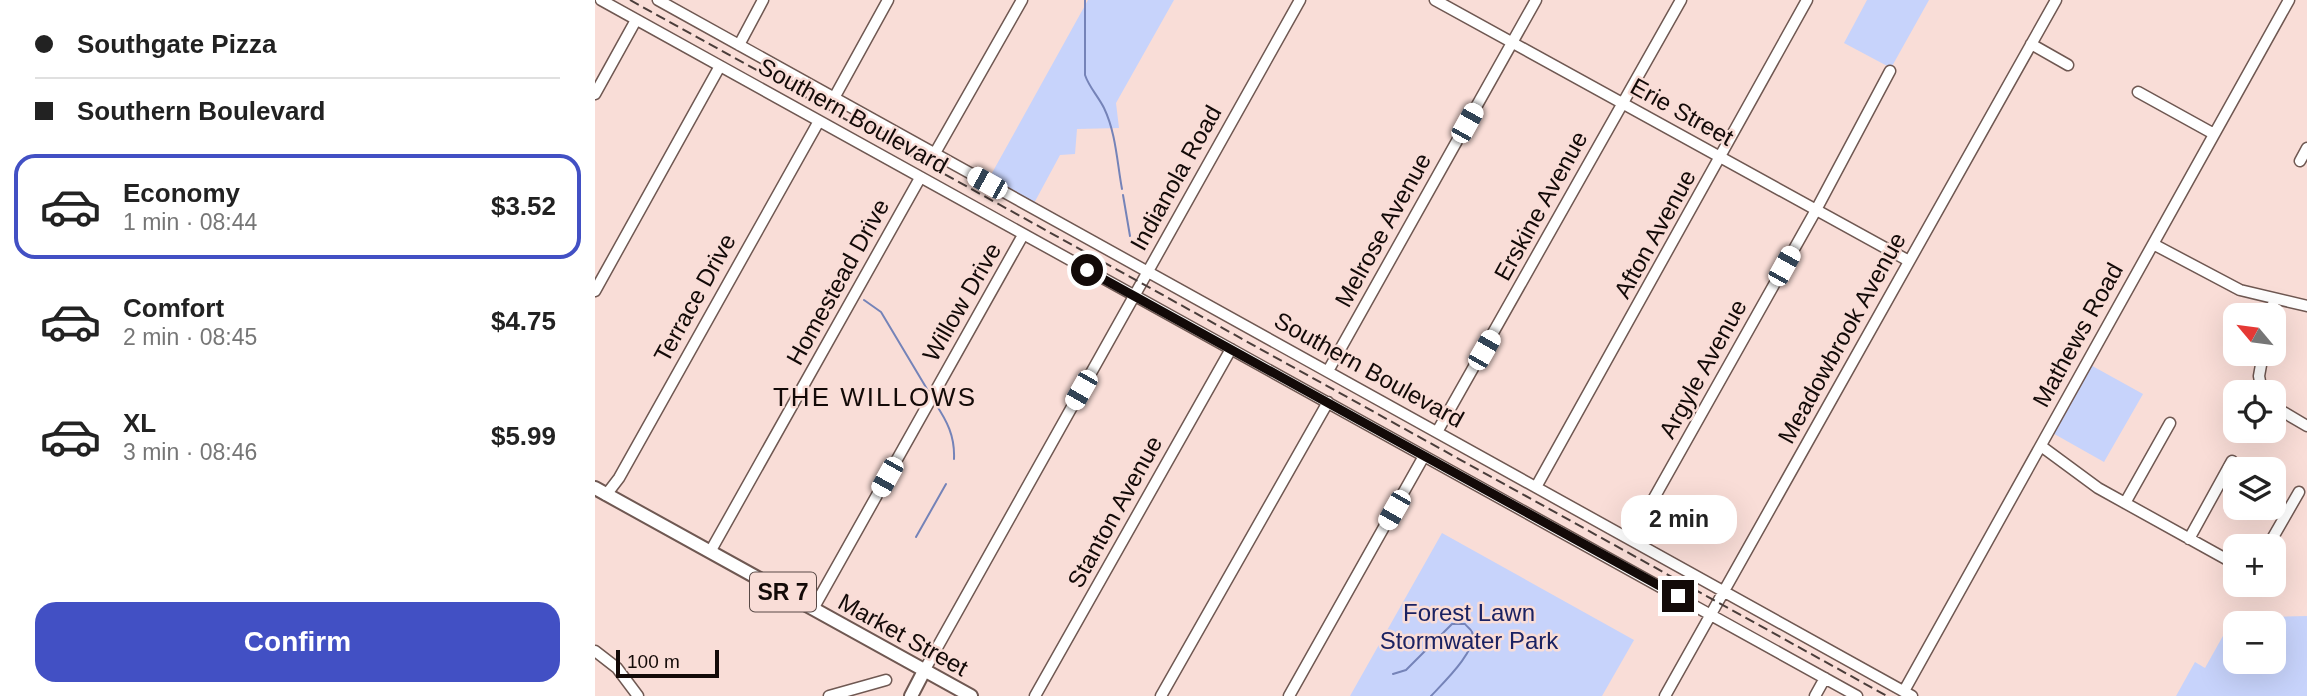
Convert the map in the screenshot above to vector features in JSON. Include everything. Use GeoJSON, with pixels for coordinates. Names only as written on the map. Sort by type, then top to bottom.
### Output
{"type":"FeatureCollection","features":[{"type":"Feature","properties":{"kind":"main road","name":"Market Street"},"geometry":{"type":"LineString","coordinates":[[601,491],[971,696]]}},
{"type":"Feature","properties":{"kind":"main road"},"geometry":{"type":"LineString","coordinates":[[911,696],[924,671]]}},
{"type":"Feature","properties":{"kind":"street","name":"Southern Boulevard"},"geometry":{"type":"LineString","coordinates":[[601,0],[1857,696]]}},
{"type":"Feature","properties":{"kind":"street","name":"Southern Boulevard"},"geometry":{"type":"LineString","coordinates":[[658,0],[1908,694]]}},
{"type":"Feature","properties":{"kind":"street"},"geometry":{"type":"LineString","coordinates":[[739,45],[763,0]]}},
{"type":"Feature","properties":{"kind":"street"},"geometry":{"type":"LineString","coordinates":[[834,98],[888,0]]}},
{"type":"Feature","properties":{"kind":"street"},"geometry":{"type":"LineString","coordinates":[[935,153],[1022,0]]}},
{"type":"Feature","properties":{"kind":"street","name":"Indianola Road"},"geometry":{"type":"LineString","coordinates":[[924,671],[1300,0]]}},
{"type":"Feature","properties":{"kind":"street","name":"Erie Street"},"geometry":{"type":"LineString","coordinates":[[1435,0],[1909,261]]}},
{"type":"Feature","properties":{"kind":"street","name":"Melrose Avenue"},"geometry":{"type":"LineString","coordinates":[[1328,371],[1536,0]]}},
{"type":"Feature","properties":{"kind":"street","name":"Erskine Avenue"},"geometry":{"type":"LineString","coordinates":[[1437,432],[1681,0]]}},
{"type":"Feature","properties":{"kind":"street","name":"Afton Avenue"},"geometry":{"type":"LineString","coordinates":[[1537,487],[1807,0]]}},
{"type":"Feature","properties":{"kind":"street","name":"Meadowbrook Avenue"},"geometry":{"type":"LineString","coordinates":[[1665,696],[2056,0]]}},
{"type":"Feature","properties":{"kind":"street","name":"Mathews Road"},"geometry":{"type":"LineString","coordinates":[[1908,694],[2041,446],[2289,0]]}},
{"type":"Feature","properties":{"kind":"street"},"geometry":{"type":"LineString","coordinates":[[595,94],[636,20]]}},
{"type":"Feature","properties":{"kind":"street"},"geometry":{"type":"LineString","coordinates":[[2031,44],[2068,65]]}},
{"type":"Feature","properties":{"kind":"street"},"geometry":{"type":"LineString","coordinates":[[595,291],[720,66]]}},
{"type":"Feature","properties":{"kind":"street","name":"Argyle Avenue"},"geometry":{"type":"LineString","coordinates":[[1631,540],[1816,210],[1890,71]]}},
{"type":"Feature","properties":{"kind":"street"},"geometry":{"type":"LineString","coordinates":[[2139,92],[2214,134]]}},
{"type":"Feature","properties":{"kind":"street","name":"Terrace Drive"},"geometry":{"type":"LineString","coordinates":[[601,491],[623,469],[819,121]]}},
{"type":"Feature","properties":{"kind":"street"},"geometry":{"type":"LineString","coordinates":[[2300,161],[2307,148]]}},
{"type":"Feature","properties":{"kind":"street","name":"Homestead Drive"},"geometry":{"type":"LineString","coordinates":[[710,552],[920,178]]}},
{"type":"Feature","properties":{"kind":"street","name":"Willow Drive"},"geometry":{"type":"LineString","coordinates":[[813,609],[1023,235]]}},
{"type":"Feature","properties":{"kind":"street"},"geometry":{"type":"LineString","coordinates":[[2153,244],[2240,290],[2307,306]]}},
{"type":"Feature","properties":{"kind":"street"},"geometry":{"type":"LineString","coordinates":[[2273,303],[2274,299]]}},
{"type":"Feature","properties":{"kind":"street","name":"Stanton Avenue"},"geometry":{"type":"LineString","coordinates":[[1035,696],[1231,349]]}},
{"type":"Feature","properties":{"kind":"street"},"geometry":{"type":"LineString","coordinates":[[1161,696],[1328,402]]}},
{"type":"Feature","properties":{"kind":"street"},"geometry":{"type":"LineString","coordinates":[[2286,414],[2307,426]]}},
{"type":"Feature","properties":{"kind":"street"},"geometry":{"type":"LineString","coordinates":[[2125,503],[2170,423]]}},
{"type":"Feature","properties":{"kind":"street"},"geometry":{"type":"LineString","coordinates":[[2041,446],[2098,488],[2223,558]]}},
{"type":"Feature","properties":{"kind":"street"},"geometry":{"type":"LineString","coordinates":[[1289,696],[1425,456]]}},
{"type":"Feature","properties":{"kind":"street"},"geometry":{"type":"LineString","coordinates":[[2189,539],[2223,477]]}},
{"type":"Feature","properties":{"kind":"street"},"geometry":{"type":"LineString","coordinates":[[2275,534],[2299,492]]}},
{"type":"Feature","properties":{"kind":"street"},"geometry":{"type":"LineString","coordinates":[[595,651],[617,668],[638,696]]}},
{"type":"Feature","properties":{"kind":"street"},"geometry":{"type":"LineString","coordinates":[[1815,696],[1825,678]]}},
{"type":"Feature","properties":{"kind":"street"},"geometry":{"type":"LineString","coordinates":[[829,696],[886,680]]}},
{"type":"Feature","properties":{"kind":"green space"},"geometry":{"type":"Polygon","coordinates":[[[1088,0],[1174,0],[1116,103],[1119,128],[1077,129],[1075,154],[1060,155],[1032,207],[987,182],[1088,0]]]}},
{"type":"Feature","properties":{"kind":"green space"},"geometry":{"type":"Polygon","coordinates":[[[1867,0],[1929,0],[1891,68],[1844,43],[1867,0]]]}},
{"type":"Feature","properties":{"kind":"green space"},"geometry":{"type":"Polygon","coordinates":[[[2087,363],[2143,394],[2104,462],[2049,431],[2087,363]]]}},
{"type":"Feature","properties":{"kind":"green space","name":"Forest Lawn Stormwater Park"},"geometry":{"type":"Polygon","coordinates":[[[1442,533],[1634,640],[1602,696],[1350,696],[1442,533]]]}},
{"type":"Feature","properties":{"kind":"green space"},"geometry":{"type":"Polygon","coordinates":[[[2307,616],[2307,696],[2176,696],[2195,662],[2205,668],[2223,636],[2223,674],[2286,674],[2286,617],[2307,616]]]}},
{"type":"Feature","properties":{"kind":"waterway"},"geometry":{"type":"LineString","coordinates":[[1085,0],[1085,75],[1108,118],[1114,137],[1122,189]]}},
{"type":"Feature","properties":{"kind":"waterway"},"geometry":{"type":"LineString","coordinates":[[1123,195],[1130,236]]}},
{"type":"Feature","properties":{"kind":"waterway"},"geometry":{"type":"LineString","coordinates":[[864,300],[881,312],[927,389]]}},
{"type":"Feature","properties":{"kind":"waterway"},"geometry":{"type":"LineString","coordinates":[[935,403],[949,429],[954,459]]}},
{"type":"Feature","properties":{"kind":"waterway"},"geometry":{"type":"LineString","coordinates":[[916,537],[946,484]]}},
{"type":"Feature","properties":{"kind":"waterway"},"geometry":{"type":"LineString","coordinates":[[1393,674],[1406,670],[1452,624],[1465,624],[1472,632],[1470,647],[1458,666],[1431,696]]}},
{"type":"Feature","properties":{"kind":"railway"},"geometry":{"type":"LineString","coordinates":[[630,0],[1887,696]]}},
{"type":"Feature","properties":{"kind":"district","name":"THE WILLOWS"},"geometry":{"type":"Point","coordinates":[875,397]}},
{"type":"Feature","properties":{"kind":"route"},"geometry":{"type":"LineString","coordinates":[[1087,270],[1678,596]]}}]}
